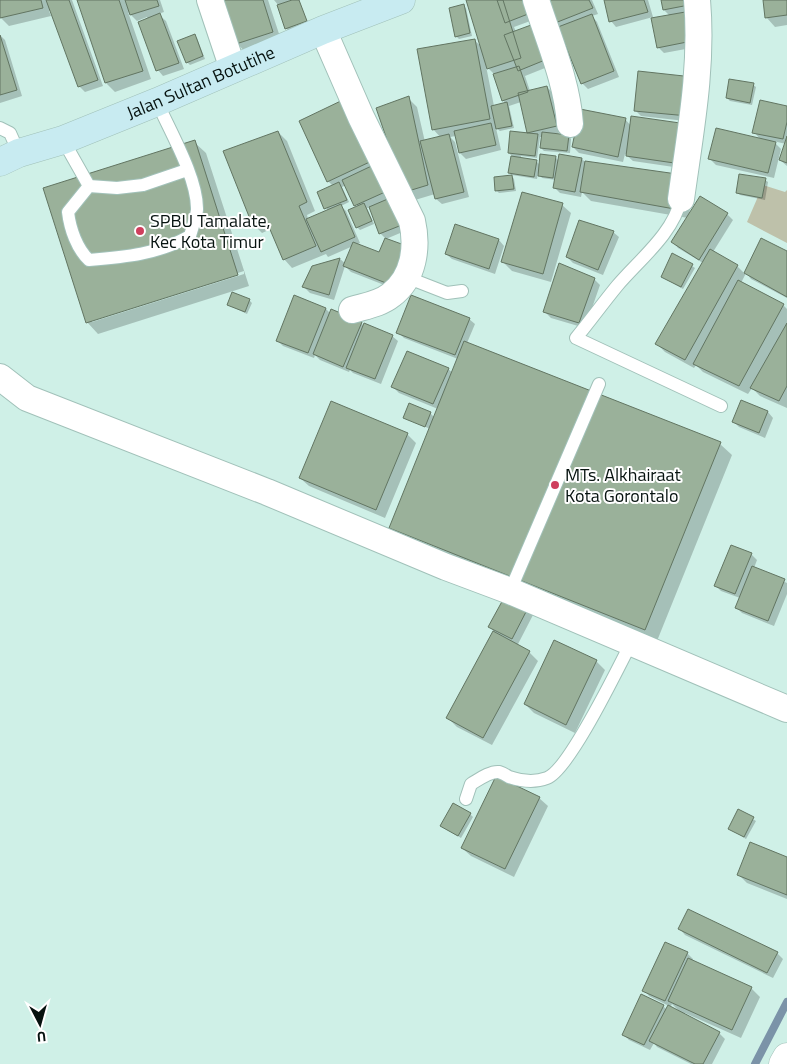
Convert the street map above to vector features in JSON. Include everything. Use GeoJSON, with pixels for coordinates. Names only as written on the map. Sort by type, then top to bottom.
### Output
{"type":"FeatureCollection","features":[{"type":"Feature","properties":{"kind":"main road","name":"Jalan Sultan Botutihe"},"geometry":{"type":"LineString","coordinates":[[10,157],[63,140],[157,102],[323,30],[401,0]]}},
{"type":"Feature","properties":{"kind":"street"},"geometry":{"type":"LineString","coordinates":[[210,0],[233,69]]}},
{"type":"Feature","properties":{"kind":"street"},"geometry":{"type":"LineString","coordinates":[[536,0],[558,67],[570,124]]}},
{"type":"Feature","properties":{"kind":"street"},"geometry":{"type":"LineString","coordinates":[[681,199],[692,126],[699,54],[700,34],[697,0]]}},
{"type":"Feature","properties":{"kind":"street"},"geometry":{"type":"LineString","coordinates":[[323,30],[361,117],[412,221],[415,235],[414,260],[406,277],[392,295],[376,303],[352,310]]}},
{"type":"Feature","properties":{"kind":"street"},"geometry":{"type":"LineString","coordinates":[[0,377],[27,398],[267,492],[787,709]]}},
{"type":"Feature","properties":{"kind":"street"},"geometry":{"type":"LineString","coordinates":[[783,1064],[787,1057]]}},
{"type":"Feature","properties":{"kind":"lane"},"geometry":{"type":"LineString","coordinates":[[88,186],[68,212],[70,225],[84,255],[89,260],[154,252],[178,243],[190,236],[197,212],[196,196],[187,170],[157,102]]}},
{"type":"Feature","properties":{"kind":"lane"},"geometry":{"type":"LineString","coordinates":[[0,128],[10,133],[10,157]]}},
{"type":"Feature","properties":{"kind":"lane"},"geometry":{"type":"LineString","coordinates":[[63,140],[88,186]]}},
{"type":"Feature","properties":{"kind":"lane"},"geometry":{"type":"LineString","coordinates":[[88,186],[117,188],[143,185],[187,170]]}},
{"type":"Feature","properties":{"kind":"lane"},"geometry":{"type":"LineString","coordinates":[[681,199],[674,219],[666,232],[616,288],[576,338],[721,406]]}},
{"type":"Feature","properties":{"kind":"lane"},"geometry":{"type":"LineString","coordinates":[[406,277],[447,293],[462,291]]}},
{"type":"Feature","properties":{"kind":"lane"},"geometry":{"type":"LineString","coordinates":[[510,592],[598,384]]}},
{"type":"Feature","properties":{"kind":"lane"},"geometry":{"type":"LineString","coordinates":[[466,799],[471,784],[486,775],[498,772],[523,782],[548,778],[557,770],[568,757],[631,643]]}},
{"type":"Feature","properties":{"kind":"green space"},"geometry":{"type":"Polygon","coordinates":[[[763,185],[785,192],[787,190],[787,243],[747,222],[763,185]]]}},
{"type":"Feature","properties":{"kind":"building"},"geometry":{"type":"Polygon","coordinates":[[[0,0],[41,0],[43,8],[0,18],[0,0]]]}},
{"type":"Feature","properties":{"kind":"building"},"geometry":{"type":"Polygon","coordinates":[[[46,0],[69,0],[98,80],[78,87],[46,0]]]}},
{"type":"Feature","properties":{"kind":"building"},"geometry":{"type":"Polygon","coordinates":[[[77,0],[119,0],[143,71],[105,83],[77,0]]]}},
{"type":"Feature","properties":{"kind":"building"},"geometry":{"type":"Polygon","coordinates":[[[125,0],[157,0],[159,6],[130,15],[125,0]]]}},
{"type":"Feature","properties":{"kind":"building"},"geometry":{"type":"Polygon","coordinates":[[[222,0],[263,0],[273,32],[236,44],[222,0]]]}},
{"type":"Feature","properties":{"kind":"building"},"geometry":{"type":"Polygon","coordinates":[[[292,0],[299,0],[307,21],[285,29],[277,5],[292,0]]]}},
{"type":"Feature","properties":{"kind":"building"},"geometry":{"type":"Polygon","coordinates":[[[466,0],[503,0],[521,58],[487,69],[466,0]]]}},
{"type":"Feature","properties":{"kind":"building"},"geometry":{"type":"Polygon","coordinates":[[[497,0],[523,0],[528,14],[505,23],[497,0]]]}},
{"type":"Feature","properties":{"kind":"building"},"geometry":{"type":"Polygon","coordinates":[[[546,0],[589,0],[593,8],[555,23],[546,0]]]}},
{"type":"Feature","properties":{"kind":"building"},"geometry":{"type":"Polygon","coordinates":[[[604,0],[644,0],[648,12],[609,22],[604,0]]]}},
{"type":"Feature","properties":{"kind":"building"},"geometry":{"type":"Polygon","coordinates":[[[661,0],[688,0],[689,5],[663,10],[661,0]]]}},
{"type":"Feature","properties":{"kind":"building"},"geometry":{"type":"Polygon","coordinates":[[[763,0],[787,0],[787,15],[765,18],[763,0]]]}},
{"type":"Feature","properties":{"kind":"building"},"geometry":{"type":"Polygon","coordinates":[[[464,4],[470,33],[455,37],[449,8],[464,4]]]}},
{"type":"Feature","properties":{"kind":"building"},"geometry":{"type":"Polygon","coordinates":[[[691,11],[697,40],[657,48],[651,18],[691,11]]]}},
{"type":"Feature","properties":{"kind":"building"},"geometry":{"type":"Polygon","coordinates":[[[160,13],[179,63],[156,71],[138,22],[160,13]]]}},
{"type":"Feature","properties":{"kind":"building"},"geometry":{"type":"Polygon","coordinates":[[[592,14],[614,71],[581,84],[558,27],[592,14]]]}},
{"type":"Feature","properties":{"kind":"building"},"geometry":{"type":"Polygon","coordinates":[[[531,25],[545,60],[518,71],[504,35],[531,25]]]}},
{"type":"Feature","properties":{"kind":"building"},"geometry":{"type":"Polygon","coordinates":[[[195,34],[203,56],[186,63],[177,41],[195,34]]]}},
{"type":"Feature","properties":{"kind":"building"},"geometry":{"type":"Polygon","coordinates":[[[0,35],[17,90],[0,95],[0,35]]]}},
{"type":"Feature","properties":{"kind":"building"},"geometry":{"type":"Polygon","coordinates":[[[475,39],[490,119],[432,130],[417,49],[475,39]]]}},
{"type":"Feature","properties":{"kind":"building"},"geometry":{"type":"Polygon","coordinates":[[[519,66],[528,92],[502,101],[493,74],[519,66]]]}},
{"type":"Feature","properties":{"kind":"building"},"geometry":{"type":"Polygon","coordinates":[[[638,71],[693,77],[688,116],[634,111],[638,71]]]}},
{"type":"Feature","properties":{"kind":"building"},"geometry":{"type":"Polygon","coordinates":[[[729,79],[754,83],[750,103],[726,98],[729,79]]]}},
{"type":"Feature","properties":{"kind":"building"},"geometry":{"type":"Polygon","coordinates":[[[547,86],[557,126],[527,133],[518,93],[547,86]]]}},
{"type":"Feature","properties":{"kind":"building"},"geometry":{"type":"Polygon","coordinates":[[[409,96],[428,185],[405,192],[376,108],[409,96]]]}},
{"type":"Feature","properties":{"kind":"building"},"geometry":{"type":"Polygon","coordinates":[[[347,98],[376,159],[327,182],[299,121],[347,98]]]}},
{"type":"Feature","properties":{"kind":"building"},"geometry":{"type":"Polygon","coordinates":[[[760,100],[787,106],[787,122],[783,139],[752,133],[760,100]]]}},
{"type":"Feature","properties":{"kind":"building"},"geometry":{"type":"Polygon","coordinates":[[[507,102],[512,126],[496,129],[491,106],[507,102]]]}},
{"type":"Feature","properties":{"kind":"building"},"geometry":{"type":"Polygon","coordinates":[[[580,109],[626,118],[618,157],[572,147],[580,109]]]}},
{"type":"Feature","properties":{"kind":"building"},"geometry":{"type":"Polygon","coordinates":[[[631,116],[694,125],[688,165],[626,156],[631,116]]]}},
{"type":"Feature","properties":{"kind":"building"},"geometry":{"type":"Polygon","coordinates":[[[491,123],[496,145],[459,153],[454,131],[491,123]]]}},
{"type":"Feature","properties":{"kind":"building"},"geometry":{"type":"Polygon","coordinates":[[[716,128],[776,142],[768,173],[708,159],[716,128]]]}},
{"type":"Feature","properties":{"kind":"building"},"geometry":{"type":"Polygon","coordinates":[[[278,131],[307,202],[299,206],[316,246],[283,260],[266,220],[252,224],[223,151],[278,131]]]}},
{"type":"Feature","properties":{"kind":"building"},"geometry":{"type":"Polygon","coordinates":[[[510,131],[538,134],[535,156],[508,153],[510,131]]]}},
{"type":"Feature","properties":{"kind":"building"},"geometry":{"type":"Polygon","coordinates":[[[542,132],[569,135],[567,151],[540,148],[542,132]]]}},
{"type":"Feature","properties":{"kind":"building"},"geometry":{"type":"Polygon","coordinates":[[[449,134],[464,192],[435,199],[420,141],[449,134]]]}},
{"type":"Feature","properties":{"kind":"building"},"geometry":{"type":"Polygon","coordinates":[[[787,136],[787,163],[779,160],[787,136]]]}},
{"type":"Feature","properties":{"kind":"building","name":"SPBU Tamalate, Kec Kota Timur"},"geometry":{"type":"Polygon","coordinates":[[[195,140],[238,275],[86,323],[43,188],[195,140]]]}},
{"type":"Feature","properties":{"kind":"building"},"geometry":{"type":"Polygon","coordinates":[[[540,154],[556,156],[553,178],[538,176],[540,154]]]}},
{"type":"Feature","properties":{"kind":"building"},"geometry":{"type":"Polygon","coordinates":[[[559,154],[582,158],[575,192],[553,188],[559,154]]]}},
{"type":"Feature","properties":{"kind":"building"},"geometry":{"type":"Polygon","coordinates":[[[511,156],[537,160],[534,177],[508,173],[511,156]]]}},
{"type":"Feature","properties":{"kind":"building"},"geometry":{"type":"Polygon","coordinates":[[[382,161],[394,188],[354,206],[342,180],[382,161]]]}},
{"type":"Feature","properties":{"kind":"building"},"geometry":{"type":"Polygon","coordinates":[[[585,161],[684,175],[680,210],[580,192],[585,161]]]}},
{"type":"Feature","properties":{"kind":"building"},"geometry":{"type":"Polygon","coordinates":[[[739,174],[766,178],[762,198],[736,193],[739,174]]]}},
{"type":"Feature","properties":{"kind":"building"},"geometry":{"type":"Polygon","coordinates":[[[512,175],[514,189],[495,191],[494,177],[512,175]]]}},
{"type":"Feature","properties":{"kind":"building"},"geometry":{"type":"Polygon","coordinates":[[[339,182],[347,200],[324,209],[317,192],[339,182]]]}},
{"type":"Feature","properties":{"kind":"building"},"geometry":{"type":"Polygon","coordinates":[[[522,192],[563,203],[543,274],[501,262],[522,192]]]}},
{"type":"Feature","properties":{"kind":"building"},"geometry":{"type":"Polygon","coordinates":[[[397,195],[407,223],[379,234],[369,207],[397,195]]]}},
{"type":"Feature","properties":{"kind":"building"},"geometry":{"type":"Polygon","coordinates":[[[700,196],[728,213],[699,260],[671,242],[700,196]]]}},
{"type":"Feature","properties":{"kind":"building"},"geometry":{"type":"Polygon","coordinates":[[[364,203],[372,221],[356,228],[348,210],[364,203]]]}},
{"type":"Feature","properties":{"kind":"building"},"geometry":{"type":"Polygon","coordinates":[[[341,204],[355,237],[321,252],[306,219],[341,204]]]}},
{"type":"Feature","properties":{"kind":"building"},"geometry":{"type":"Polygon","coordinates":[[[579,220],[614,231],[598,270],[566,257],[579,220]]]}},
{"type":"Feature","properties":{"kind":"building"},"geometry":{"type":"Polygon","coordinates":[[[455,224],[499,239],[489,269],[445,254],[455,224]]]}},
{"type":"Feature","properties":{"kind":"building"},"geometry":{"type":"Polygon","coordinates":[[[385,238],[407,246],[391,285],[343,266],[353,242],[379,252],[385,238]]]}},
{"type":"Feature","properties":{"kind":"building"},"geometry":{"type":"Polygon","coordinates":[[[761,238],[787,251],[787,297],[744,273],[761,238]]]}},
{"type":"Feature","properties":{"kind":"building"},"geometry":{"type":"Polygon","coordinates":[[[710,249],[738,265],[685,360],[655,344],[710,249]]]}},
{"type":"Feature","properties":{"kind":"building"},"geometry":{"type":"Polygon","coordinates":[[[672,253],[693,264],[681,287],[661,277],[672,253]]]}},
{"type":"Feature","properties":{"kind":"building"},"geometry":{"type":"Polygon","coordinates":[[[340,258],[329,295],[302,287],[312,266],[340,258]]]}},
{"type":"Feature","properties":{"kind":"building"},"geometry":{"type":"Polygon","coordinates":[[[559,263],[595,278],[579,323],[543,312],[559,263]]]}},
{"type":"Feature","properties":{"kind":"building"},"geometry":{"type":"Polygon","coordinates":[[[738,280],[784,304],[739,386],[693,364],[738,280]]]}},
{"type":"Feature","properties":{"kind":"building"},"geometry":{"type":"Polygon","coordinates":[[[232,292],[250,299],[245,312],[227,305],[232,292]]]}},
{"type":"Feature","properties":{"kind":"building"},"geometry":{"type":"Polygon","coordinates":[[[294,295],[326,308],[308,353],[276,341],[294,295]]]}},
{"type":"Feature","properties":{"kind":"building"},"geometry":{"type":"Polygon","coordinates":[[[411,295],[470,318],[455,355],[396,333],[411,295]]]}},
{"type":"Feature","properties":{"kind":"building"},"geometry":{"type":"Polygon","coordinates":[[[331,309],[362,322],[343,367],[313,354],[331,309]]]}},
{"type":"Feature","properties":{"kind":"building"},"geometry":{"type":"Polygon","coordinates":[[[364,323],[393,335],[375,379],[346,368],[364,323]]]}},
{"type":"Feature","properties":{"kind":"building"},"geometry":{"type":"Polygon","coordinates":[[[787,323],[787,386],[779,401],[750,388],[787,323]]]}},
{"type":"Feature","properties":{"kind":"building","name":"MTs. Alkhairaat Kota Gorontalo"},"geometry":{"type":"Polygon","coordinates":[[[464,341],[721,442],[645,630],[389,528],[464,341]]]}},
{"type":"Feature","properties":{"kind":"building"},"geometry":{"type":"Polygon","coordinates":[[[407,351],[449,368],[433,404],[391,387],[407,351]]]}},
{"type":"Feature","properties":{"kind":"building"},"geometry":{"type":"Polygon","coordinates":[[[741,400],[768,411],[759,433],[732,422],[741,400]]]}},
{"type":"Feature","properties":{"kind":"building"},"geometry":{"type":"Polygon","coordinates":[[[331,401],[408,433],[376,510],[299,478],[331,401]]]}},
{"type":"Feature","properties":{"kind":"building"},"geometry":{"type":"Polygon","coordinates":[[[409,403],[431,412],[425,427],[403,418],[409,403]]]}},
{"type":"Feature","properties":{"kind":"building"},"geometry":{"type":"Polygon","coordinates":[[[731,545],[752,553],[735,594],[714,586],[731,545]]]}},
{"type":"Feature","properties":{"kind":"building"},"geometry":{"type":"Polygon","coordinates":[[[752,566],[785,579],[768,621],[735,608],[752,566]]]}},
{"type":"Feature","properties":{"kind":"building"},"geometry":{"type":"Polygon","coordinates":[[[505,596],[528,608],[512,639],[488,627],[505,596]]]}},
{"type":"Feature","properties":{"kind":"building"},"geometry":{"type":"Polygon","coordinates":[[[493,631],[530,651],[483,738],[446,718],[493,631]]]}},
{"type":"Feature","properties":{"kind":"building"},"geometry":{"type":"Polygon","coordinates":[[[554,640],[597,660],[566,725],[524,704],[554,640]]]}},
{"type":"Feature","properties":{"kind":"building"},"geometry":{"type":"Polygon","coordinates":[[[496,776],[540,797],[505,869],[461,848],[496,776]]]}},
{"type":"Feature","properties":{"kind":"building"},"geometry":{"type":"Polygon","coordinates":[[[453,803],[471,813],[458,836],[440,826],[453,803]]]}},
{"type":"Feature","properties":{"kind":"building"},"geometry":{"type":"Polygon","coordinates":[[[738,809],[754,817],[744,837],[728,829],[738,809]]]}},
{"type":"Feature","properties":{"kind":"building"},"geometry":{"type":"Polygon","coordinates":[[[750,842],[787,857],[787,895],[737,875],[750,842]]]}},
{"type":"Feature","properties":{"kind":"building"},"geometry":{"type":"Polygon","coordinates":[[[688,909],[778,952],[767,973],[678,929],[688,909]]]}},
{"type":"Feature","properties":{"kind":"building"},"geometry":{"type":"Polygon","coordinates":[[[665,942],[688,952],[665,1001],[642,991],[665,942]]]}},
{"type":"Feature","properties":{"kind":"building"},"geometry":{"type":"Polygon","coordinates":[[[688,958],[752,987],[732,1030],[668,1001],[688,958]]]}},
{"type":"Feature","properties":{"kind":"building"},"geometry":{"type":"Polygon","coordinates":[[[641,994],[664,1005],[644,1045],[622,1035],[641,994]]]}},
{"type":"Feature","properties":{"kind":"building"},"geometry":{"type":"Polygon","coordinates":[[[668,1005],[720,1032],[703,1064],[695,1064],[649,1041],[668,1005]]]}},
{"type":"Feature","properties":{"kind":"waterway"},"geometry":{"type":"LineString","coordinates":[[755,1064],[787,1002]]}},
{"type":"Feature","properties":{"kind":"place","name":"SPBU Tamalate, Kec Kota Timur"},"geometry":{"type":"Point","coordinates":[140,231]}},
{"type":"Feature","properties":{"kind":"place","name":"MTs. Alkhairaat Kota Gorontalo"},"geometry":{"type":"Point","coordinates":[555,485]}}]}
